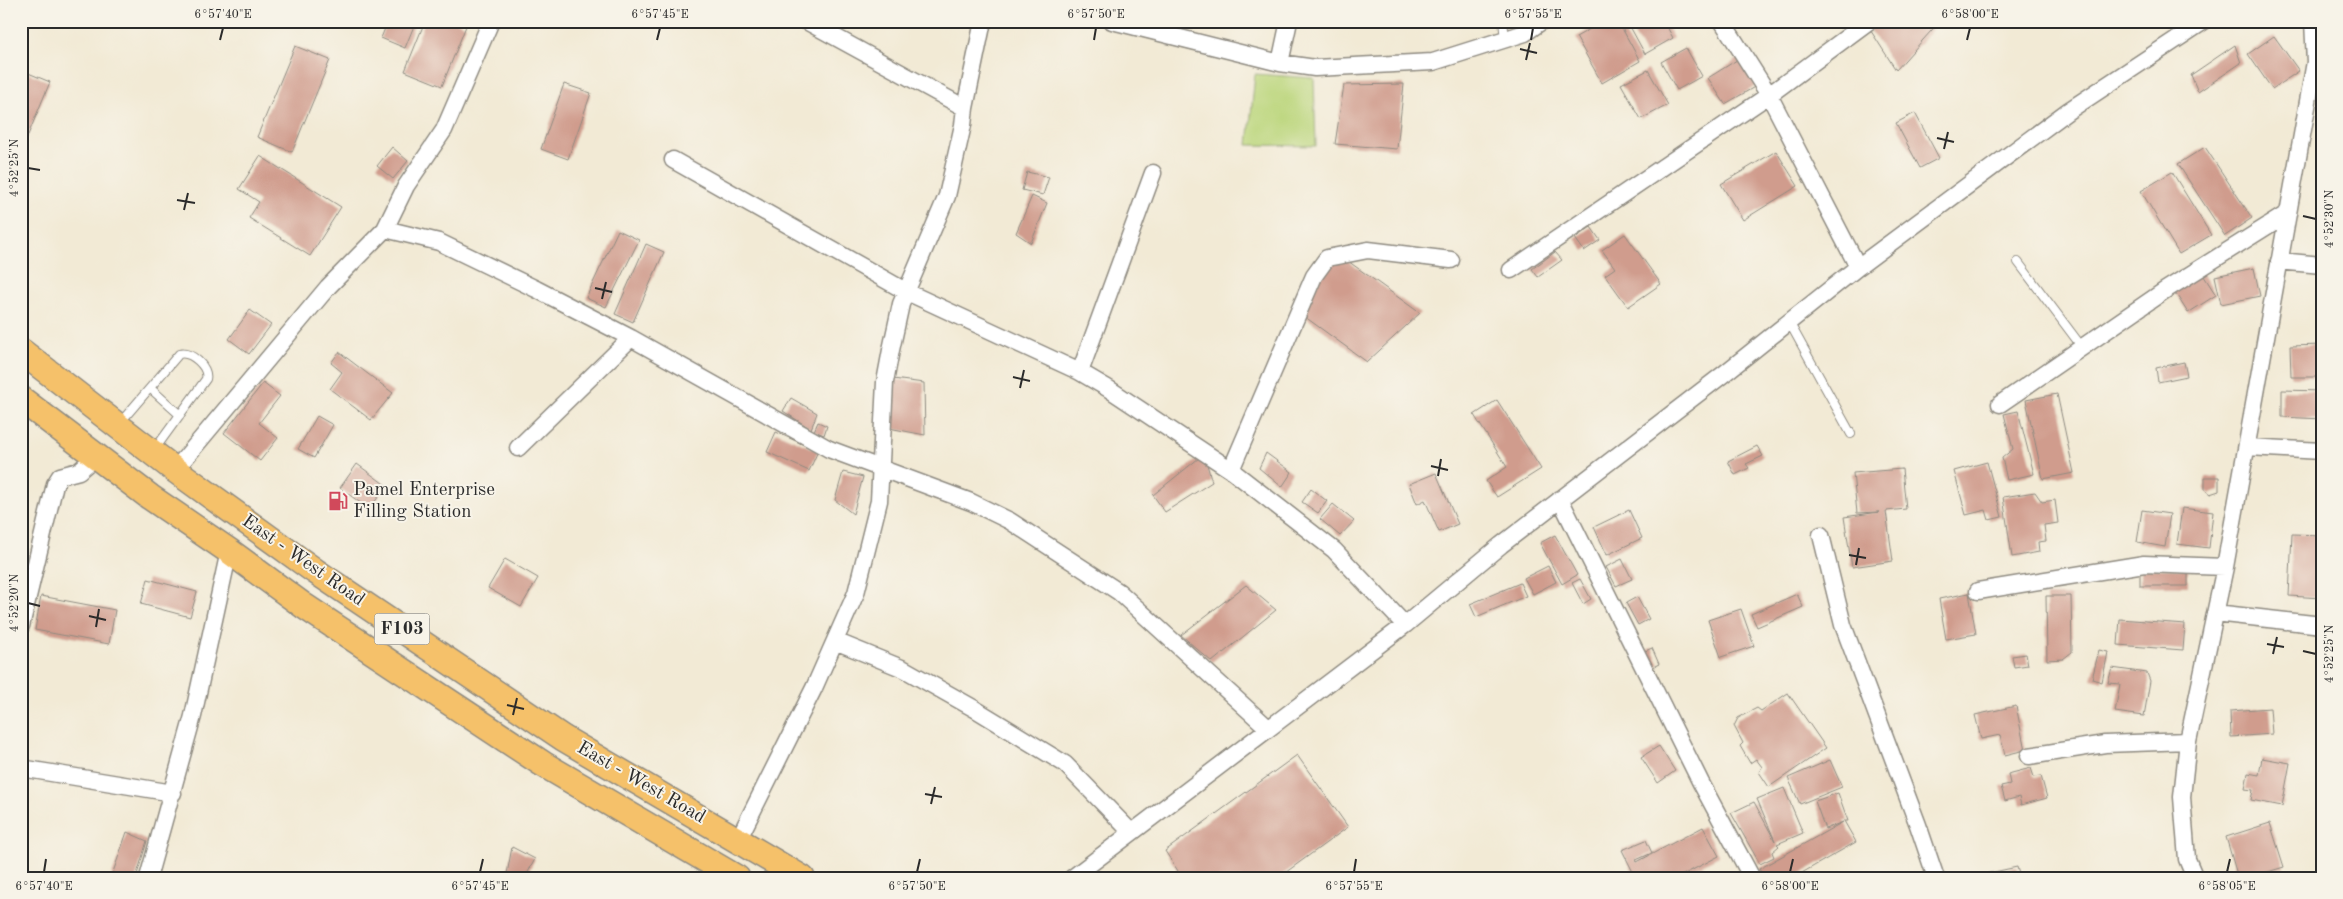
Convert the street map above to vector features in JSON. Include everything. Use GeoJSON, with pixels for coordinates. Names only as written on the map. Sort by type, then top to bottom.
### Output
{"type":"FeatureCollection","features":[{"type":"Feature","properties":{"kind":"main road","name":"East - West Road"},"geometry":{"type":"LineString","coordinates":[[21,351],[152,453],[315,571],[563,738],[802,878]]}},
{"type":"Feature","properties":{"kind":"main road","name":"East - West Road"},"geometry":{"type":"LineString","coordinates":[[21,399],[150,497],[229,551],[304,606],[543,764],[737,878]]}},
{"type":"Feature","properties":{"kind":"street"},"geometry":{"type":"LineString","coordinates":[[175,470],[328,287],[384,229],[406,186],[444,130],[491,21]]}},
{"type":"Feature","properties":{"kind":"street"},"geometry":{"type":"LineString","coordinates":[[806,21],[964,108]]}},
{"type":"Feature","properties":{"kind":"street"},"geometry":{"type":"LineString","coordinates":[[738,840],[814,688],[856,593],[880,501],[886,382],[902,304],[947,196],[964,125],[964,108],[983,21]]}},
{"type":"Feature","properties":{"kind":"street"},"geometry":{"type":"LineString","coordinates":[[1112,21],[1280,63],[1314,68],[1433,62],[1525,33],[1542,21]]}},
{"type":"Feature","properties":{"kind":"street"},"geometry":{"type":"LineString","coordinates":[[1280,63],[1289,21]]}},
{"type":"Feature","properties":{"kind":"street"},"geometry":{"type":"LineString","coordinates":[[1722,21],[1768,95],[1858,267]]}},
{"type":"Feature","properties":{"kind":"street"},"geometry":{"type":"LineString","coordinates":[[1511,270],[1768,95],[1868,21]]}},
{"type":"Feature","properties":{"kind":"street"},"geometry":{"type":"LineString","coordinates":[[1072,878],[1405,624],[1501,544],[1858,267],[2068,110],[2204,21]]}},
{"type":"Feature","properties":{"kind":"street"},"geometry":{"type":"LineString","coordinates":[[2195,878],[2187,859],[2182,797],[2188,741],[2225,568],[2248,446],[2279,261],[2319,62],[2313,21]]}},
{"type":"Feature","properties":{"kind":"street"},"geometry":{"type":"LineString","coordinates":[[673,160],[907,292],[1080,372],[1231,470],[1334,550],[1405,624]]}},
{"type":"Feature","properties":{"kind":"street"},"geometry":{"type":"LineString","coordinates":[[1080,372],[1153,173]]}},
{"type":"Feature","properties":{"kind":"street"},"geometry":{"type":"LineString","coordinates":[[2000,404],[2164,291],[2288,214]]}},
{"type":"Feature","properties":{"kind":"street"},"geometry":{"type":"LineString","coordinates":[[384,229],[439,242],[631,338],[829,449],[971,502],[1010,521],[1119,592],[1268,728]]}},
{"type":"Feature","properties":{"kind":"street"},"geometry":{"type":"LineString","coordinates":[[1231,470],[1314,276],[1327,258],[1368,250],[1451,260]]}},
{"type":"Feature","properties":{"kind":"street"},"geometry":{"type":"LineString","coordinates":[[2279,261],[2322,265]]}},
{"type":"Feature","properties":{"kind":"street"},"geometry":{"type":"LineString","coordinates":[[518,448],[631,338]]}},
{"type":"Feature","properties":{"kind":"street"},"geometry":{"type":"LineString","coordinates":[[2248,446],[2322,451]]}},
{"type":"Feature","properties":{"kind":"street"},"geometry":{"type":"LineString","coordinates":[[21,626],[55,484],[60,476],[79,470],[96,456]]}},
{"type":"Feature","properties":{"kind":"street"},"geometry":{"type":"LineString","coordinates":[[1560,499],[1701,783],[1752,878]]}},
{"type":"Feature","properties":{"kind":"street"},"geometry":{"type":"LineString","coordinates":[[1821,535],[1843,625],[1936,878]]}},
{"type":"Feature","properties":{"kind":"street"},"geometry":{"type":"LineString","coordinates":[[148,878],[193,716],[229,551]]}},
{"type":"Feature","properties":{"kind":"street"},"geometry":{"type":"LineString","coordinates":[[1978,591],[2144,564],[2225,568]]}},
{"type":"Feature","properties":{"kind":"street"},"geometry":{"type":"LineString","coordinates":[[2215,613],[2322,624]]}},
{"type":"Feature","properties":{"kind":"street"},"geometry":{"type":"LineString","coordinates":[[835,641],[904,669],[975,709],[1065,764],[1131,832]]}},
{"type":"Feature","properties":{"kind":"street"},"geometry":{"type":"LineString","coordinates":[[2029,756],[2105,744],[2188,741]]}},
{"type":"Feature","properties":{"kind":"street"},"geometry":{"type":"LineString","coordinates":[[21,768],[172,793]]}},
{"type":"Feature","properties":{"kind":"lane"},"geometry":{"type":"LineString","coordinates":[[1503,21],[1505,40]]}},
{"type":"Feature","properties":{"kind":"lane"},"geometry":{"type":"LineString","coordinates":[[2018,262],[2082,347]]}},
{"type":"Feature","properties":{"kind":"lane"},"geometry":{"type":"LineString","coordinates":[[1789,322],[1851,434]]}},
{"type":"Feature","properties":{"kind":"lane"},"geometry":{"type":"LineString","coordinates":[[117,425],[179,354],[190,355],[205,368],[206,379],[152,453]]}},
{"type":"Feature","properties":{"kind":"lane"},"geometry":{"type":"LineString","coordinates":[[150,388],[180,415]]}},
{"type":"Feature","properties":{"kind":"green space"},"geometry":{"type":"Polygon","coordinates":[[[1255,74],[1314,78],[1316,146],[1248,145],[1255,74]]]}},
{"type":"Feature","properties":{"kind":"building"},"geometry":{"type":"Polygon","coordinates":[[[388,21],[416,21],[405,48],[381,38],[388,21]]]}},
{"type":"Feature","properties":{"kind":"building"},"geometry":{"type":"Polygon","coordinates":[[[425,21],[455,21],[466,26],[442,86],[405,71],[425,21]]]}},
{"type":"Feature","properties":{"kind":"building"},"geometry":{"type":"Polygon","coordinates":[[[1604,21],[1618,21],[1640,61],[1602,83],[1576,37],[1604,21]]]}},
{"type":"Feature","properties":{"kind":"building"},"geometry":{"type":"Polygon","coordinates":[[[1627,21],[1664,21],[1673,38],[1645,54],[1627,21]]]}},
{"type":"Feature","properties":{"kind":"building"},"geometry":{"type":"Polygon","coordinates":[[[1880,21],[1940,21],[1896,70],[1869,28],[1880,21]]]}},
{"type":"Feature","properties":{"kind":"building"},"geometry":{"type":"Polygon","coordinates":[[[2274,36],[2299,71],[2272,89],[2248,54],[2274,36]]]}},
{"type":"Feature","properties":{"kind":"building"},"geometry":{"type":"Polygon","coordinates":[[[2235,45],[2241,63],[2198,92],[2191,75],[2235,45]]]}},
{"type":"Feature","properties":{"kind":"building"},"geometry":{"type":"Polygon","coordinates":[[[295,46],[330,60],[292,152],[257,137],[295,46]]]}},
{"type":"Feature","properties":{"kind":"building"},"geometry":{"type":"Polygon","coordinates":[[[1686,48],[1702,76],[1677,90],[1661,62],[1686,48]]]}},
{"type":"Feature","properties":{"kind":"building"},"geometry":{"type":"Polygon","coordinates":[[[1740,58],[1758,85],[1725,104],[1708,78],[1740,58]]]}},
{"type":"Feature","properties":{"kind":"building"},"geometry":{"type":"Polygon","coordinates":[[[21,70],[50,82],[21,152],[21,70]]]}},
{"type":"Feature","properties":{"kind":"building"},"geometry":{"type":"Polygon","coordinates":[[[1648,70],[1668,105],[1641,119],[1621,84],[1648,70]]]}},
{"type":"Feature","properties":{"kind":"building"},"geometry":{"type":"Polygon","coordinates":[[[564,84],[591,93],[568,159],[541,149],[564,84]]]}},
{"type":"Feature","properties":{"kind":"building"},"geometry":{"type":"Polygon","coordinates":[[[1404,84],[1397,149],[1335,144],[1344,85],[1404,84]]]}},
{"type":"Feature","properties":{"kind":"building"},"geometry":{"type":"Polygon","coordinates":[[[1915,113],[1939,158],[1920,168],[1896,123],[1915,113]]]}},
{"type":"Feature","properties":{"kind":"building"},"geometry":{"type":"Polygon","coordinates":[[[392,147],[408,161],[393,179],[377,166],[392,147]]]}},
{"type":"Feature","properties":{"kind":"building"},"geometry":{"type":"Polygon","coordinates":[[[2205,147],[2252,218],[2225,236],[2178,164],[2205,147]]]}},
{"type":"Feature","properties":{"kind":"building"},"geometry":{"type":"Polygon","coordinates":[[[1776,151],[1798,186],[1743,220],[1721,184],[1776,151]]]}},
{"type":"Feature","properties":{"kind":"building"},"geometry":{"type":"Polygon","coordinates":[[[260,156],[341,207],[310,256],[249,218],[259,202],[239,189],[260,156]]]}},
{"type":"Feature","properties":{"kind":"building"},"geometry":{"type":"Polygon","coordinates":[[[1027,172],[1049,177],[1043,195],[1022,190],[1027,172]]]}},
{"type":"Feature","properties":{"kind":"building"},"geometry":{"type":"Polygon","coordinates":[[[2172,172],[2211,235],[2179,254],[2141,191],[2172,172]]]}},
{"type":"Feature","properties":{"kind":"building"},"geometry":{"type":"Polygon","coordinates":[[[1032,196],[1047,203],[1031,243],[1016,233],[1032,196]]]}},
{"type":"Feature","properties":{"kind":"building"},"geometry":{"type":"Polygon","coordinates":[[[1591,227],[1600,240],[1584,251],[1575,238],[1591,227]]]}},
{"type":"Feature","properties":{"kind":"building"},"geometry":{"type":"Polygon","coordinates":[[[618,230],[639,240],[606,307],[586,298],[618,230]]]}},
{"type":"Feature","properties":{"kind":"building"},"geometry":{"type":"Polygon","coordinates":[[[1625,234],[1661,284],[1628,307],[1605,275],[1615,268],[1602,250],[1625,234]]]}},
{"type":"Feature","properties":{"kind":"building"},"geometry":{"type":"Polygon","coordinates":[[[646,244],[664,252],[633,322],[615,314],[646,244]]]}},
{"type":"Feature","properties":{"kind":"building"},"geometry":{"type":"Polygon","coordinates":[[[1334,251],[1420,313],[1367,362],[1301,314],[1334,251]]]}},
{"type":"Feature","properties":{"kind":"building"},"geometry":{"type":"Polygon","coordinates":[[[1555,252],[1562,260],[1538,277],[1532,269],[1555,252]]]}},
{"type":"Feature","properties":{"kind":"building"},"geometry":{"type":"Polygon","coordinates":[[[2254,268],[2260,296],[2221,304],[2215,276],[2254,268]]]}},
{"type":"Feature","properties":{"kind":"building"},"geometry":{"type":"Polygon","coordinates":[[[2202,273],[2216,295],[2188,313],[2174,291],[2202,273]]]}},
{"type":"Feature","properties":{"kind":"building"},"geometry":{"type":"Polygon","coordinates":[[[250,310],[271,325],[249,354],[229,339],[250,310]]]}},
{"type":"Feature","properties":{"kind":"building"},"geometry":{"type":"Polygon","coordinates":[[[2322,345],[2322,377],[2291,377],[2290,346],[2322,345]]]}},
{"type":"Feature","properties":{"kind":"building"},"geometry":{"type":"Polygon","coordinates":[[[339,352],[393,393],[371,420],[330,389],[342,372],[331,363],[339,352]]]}},
{"type":"Feature","properties":{"kind":"building"},"geometry":{"type":"Polygon","coordinates":[[[2184,362],[2187,376],[2158,382],[2156,368],[2184,362]]]}},
{"type":"Feature","properties":{"kind":"building"},"geometry":{"type":"Polygon","coordinates":[[[893,379],[924,383],[925,435],[889,428],[893,379]]]}},
{"type":"Feature","properties":{"kind":"building"},"geometry":{"type":"Polygon","coordinates":[[[263,383],[280,396],[259,423],[278,438],[260,461],[224,433],[263,383]]]}},
{"type":"Feature","properties":{"kind":"building"},"geometry":{"type":"Polygon","coordinates":[[[2282,390],[2322,391],[2322,419],[2282,417],[2282,390]]]}},
{"type":"Feature","properties":{"kind":"building"},"geometry":{"type":"Polygon","coordinates":[[[2057,394],[2074,473],[2043,479],[2026,400],[2057,394]]]}},
{"type":"Feature","properties":{"kind":"building"},"geometry":{"type":"Polygon","coordinates":[[[791,398],[817,413],[811,429],[783,411],[791,398]]]}},
{"type":"Feature","properties":{"kind":"building"},"geometry":{"type":"Polygon","coordinates":[[[1497,400],[1541,469],[1497,497],[1486,481],[1507,467],[1474,415],[1497,400]]]}},
{"type":"Feature","properties":{"kind":"building"},"geometry":{"type":"Polygon","coordinates":[[[2018,411],[2034,474],[2007,480],[2002,458],[2013,449],[2004,414],[2018,411]]]}},
{"type":"Feature","properties":{"kind":"building"},"geometry":{"type":"Polygon","coordinates":[[[317,416],[333,425],[314,458],[298,449],[317,416]]]}},
{"type":"Feature","properties":{"kind":"building"},"geometry":{"type":"Polygon","coordinates":[[[818,422],[827,426],[824,435],[814,431],[818,422]]]}},
{"type":"Feature","properties":{"kind":"building"},"geometry":{"type":"Polygon","coordinates":[[[776,432],[818,451],[809,471],[767,452],[776,432]]]}},
{"type":"Feature","properties":{"kind":"building"},"geometry":{"type":"Polygon","coordinates":[[[1757,446],[1763,456],[1746,464],[1749,468],[1735,475],[1728,461],[1757,446]]]}},
{"type":"Feature","properties":{"kind":"building"},"geometry":{"type":"Polygon","coordinates":[[[1266,453],[1292,472],[1282,487],[1259,468],[1266,453]]]}},
{"type":"Feature","properties":{"kind":"building"},"geometry":{"type":"Polygon","coordinates":[[[1204,454],[1212,482],[1165,512],[1153,495],[1204,454]]]}},
{"type":"Feature","properties":{"kind":"building"},"geometry":{"type":"Polygon","coordinates":[[[1987,462],[2002,517],[1989,520],[1986,510],[1966,515],[1954,471],[1987,462]]]}},
{"type":"Feature","properties":{"kind":"building"},"geometry":{"type":"Polygon","coordinates":[[[357,464],[387,486],[369,509],[340,488],[357,464]]]}},
{"type":"Feature","properties":{"kind":"building"},"geometry":{"type":"Polygon","coordinates":[[[1902,469],[1906,509],[1886,511],[1893,561],[1852,567],[1844,517],[1879,512],[1857,513],[1853,473],[1902,469]]]}},
{"type":"Feature","properties":{"kind":"building"},"geometry":{"type":"Polygon","coordinates":[[[843,472],[863,477],[853,514],[835,500],[843,472]]]}},
{"type":"Feature","properties":{"kind":"building"},"geometry":{"type":"Polygon","coordinates":[[[1436,473],[1458,524],[1439,532],[1425,500],[1417,504],[1409,484],[1436,473]]]}},
{"type":"Feature","properties":{"kind":"building"},"geometry":{"type":"Polygon","coordinates":[[[2205,477],[2219,477],[2219,491],[2210,494],[2205,490],[2205,477]]]}},
{"type":"Feature","properties":{"kind":"building"},"geometry":{"type":"Polygon","coordinates":[[[1311,489],[1327,501],[1318,513],[1302,502],[1311,489]]]}},
{"type":"Feature","properties":{"kind":"building"},"geometry":{"type":"Polygon","coordinates":[[[2035,492],[2042,502],[2055,500],[2058,523],[2044,525],[2046,541],[2038,542],[2039,552],[2012,557],[2003,497],[2035,492]]]}},
{"type":"Feature","properties":{"kind":"building"},"geometry":{"type":"Polygon","coordinates":[[[1333,504],[1354,521],[1340,536],[1320,519],[1333,504]]]}},
{"type":"Feature","properties":{"kind":"building"},"geometry":{"type":"Polygon","coordinates":[[[2182,508],[2213,512],[2209,548],[2177,544],[2182,508]]]}},
{"type":"Feature","properties":{"kind":"building"},"geometry":{"type":"Polygon","coordinates":[[[1629,510],[1642,538],[1607,555],[1594,527],[1629,510]]]}},
{"type":"Feature","properties":{"kind":"building"},"geometry":{"type":"Polygon","coordinates":[[[2142,510],[2170,514],[2165,547],[2137,542],[2142,510]]]}},
{"type":"Feature","properties":{"kind":"building"},"geometry":{"type":"Polygon","coordinates":[[[2292,534],[2322,535],[2322,598],[2289,596],[2292,534]]]}},
{"type":"Feature","properties":{"kind":"building"},"geometry":{"type":"Polygon","coordinates":[[[1555,535],[1577,575],[1562,584],[1540,543],[1555,535]]]}},
{"type":"Feature","properties":{"kind":"building"},"geometry":{"type":"Polygon","coordinates":[[[505,559],[538,578],[521,607],[488,588],[505,559]]]}},
{"type":"Feature","properties":{"kind":"building"},"geometry":{"type":"Polygon","coordinates":[[[1622,559],[1632,579],[1616,586],[1606,567],[1622,559]]]}},
{"type":"Feature","properties":{"kind":"building"},"geometry":{"type":"Polygon","coordinates":[[[1548,566],[1556,582],[1533,594],[1524,578],[1548,566]]]}},
{"type":"Feature","properties":{"kind":"building"},"geometry":{"type":"Polygon","coordinates":[[[2140,569],[2188,569],[2188,586],[2140,586],[2140,569]]]}},
{"type":"Feature","properties":{"kind":"building"},"geometry":{"type":"Polygon","coordinates":[[[148,579],[197,592],[190,617],[141,604],[148,579]]]}},
{"type":"Feature","properties":{"kind":"building"},"geometry":{"type":"Polygon","coordinates":[[[1580,579],[1591,599],[1583,604],[1572,583],[1580,579]]]}},
{"type":"Feature","properties":{"kind":"building"},"geometry":{"type":"Polygon","coordinates":[[[1520,583],[1526,596],[1476,617],[1470,604],[1520,583]]]}},
{"type":"Feature","properties":{"kind":"building"},"geometry":{"type":"Polygon","coordinates":[[[1246,585],[1276,610],[1212,662],[1181,635],[1246,585]]]}},
{"type":"Feature","properties":{"kind":"building"},"geometry":{"type":"Polygon","coordinates":[[[1969,593],[1976,634],[1946,639],[1939,599],[1969,593]]]}},
{"type":"Feature","properties":{"kind":"building"},"geometry":{"type":"Polygon","coordinates":[[[1797,594],[1803,607],[1757,627],[1751,614],[1797,594]]]}},
{"type":"Feature","properties":{"kind":"building"},"geometry":{"type":"Polygon","coordinates":[[[41,596],[115,610],[109,644],[35,630],[41,596]]]}},
{"type":"Feature","properties":{"kind":"building"},"geometry":{"type":"Polygon","coordinates":[[[2046,596],[2071,596],[2072,652],[2063,659],[2047,660],[2046,596]]]}},
{"type":"Feature","properties":{"kind":"building"},"geometry":{"type":"Polygon","coordinates":[[[1637,597],[1649,619],[1638,625],[1626,603],[1637,597]]]}},
{"type":"Feature","properties":{"kind":"building"},"geometry":{"type":"Polygon","coordinates":[[[1741,609],[1754,646],[1721,657],[1708,620],[1741,609]]]}},
{"type":"Feature","properties":{"kind":"building"},"geometry":{"type":"Polygon","coordinates":[[[2120,619],[2185,624],[2183,650],[2118,645],[2120,619]]]}},
{"type":"Feature","properties":{"kind":"building"},"geometry":{"type":"Polygon","coordinates":[[[1652,648],[1659,664],[1649,669],[1641,653],[1652,648]]]}},
{"type":"Feature","properties":{"kind":"building"},"geometry":{"type":"Polygon","coordinates":[[[2099,650],[2108,652],[2102,682],[2092,679],[2099,650]]]}},
{"type":"Feature","properties":{"kind":"building"},"geometry":{"type":"Polygon","coordinates":[[[2026,654],[2028,665],[2014,667],[2012,656],[2026,654]]]}},
{"type":"Feature","properties":{"kind":"building"},"geometry":{"type":"Polygon","coordinates":[[[2112,668],[2147,673],[2150,681],[2144,716],[2115,712],[2120,684],[2108,683],[2112,668]]]}},
{"type":"Feature","properties":{"kind":"building"},"geometry":{"type":"Polygon","coordinates":[[[1788,693],[1826,748],[1769,787],[1759,772],[1762,767],[1756,759],[1750,763],[1740,746],[1743,743],[1734,726],[1738,718],[1757,708],[1761,711],[1788,693]]]}},
{"type":"Feature","properties":{"kind":"building"},"geometry":{"type":"Polygon","coordinates":[[[2016,706],[2025,750],[2005,755],[2000,735],[1981,739],[1975,715],[2016,706]]]}},
{"type":"Feature","properties":{"kind":"building"},"geometry":{"type":"Polygon","coordinates":[[[2270,708],[2272,734],[2231,737],[2230,711],[2270,708]]]}},
{"type":"Feature","properties":{"kind":"building"},"geometry":{"type":"Polygon","coordinates":[[[1659,746],[1675,771],[1658,783],[1641,757],[1659,746]]]}},
{"type":"Feature","properties":{"kind":"building"},"geometry":{"type":"Polygon","coordinates":[[[1297,755],[1348,827],[1278,878],[1176,878],[1178,871],[1165,851],[1297,755]]]}},
{"type":"Feature","properties":{"kind":"building"},"geometry":{"type":"Polygon","coordinates":[[[2262,758],[2290,763],[2282,806],[2251,800],[2253,790],[2245,789],[2248,773],[2259,775],[2262,758]]]}},
{"type":"Feature","properties":{"kind":"building"},"geometry":{"type":"Polygon","coordinates":[[[1830,760],[1842,787],[1800,804],[1788,778],[1830,760]]]}},
{"type":"Feature","properties":{"kind":"building"},"geometry":{"type":"Polygon","coordinates":[[[2031,768],[2034,777],[2041,776],[2047,798],[2021,805],[2019,797],[2005,801],[2001,786],[2010,784],[2008,774],[2031,768]]]}},
{"type":"Feature","properties":{"kind":"building"},"geometry":{"type":"Polygon","coordinates":[[[1784,788],[1803,833],[1777,844],[1779,846],[1772,852],[1774,857],[1760,864],[1731,813],[1754,802],[1775,841],[1757,799],[1784,788]]]}},
{"type":"Feature","properties":{"kind":"building"},"geometry":{"type":"Polygon","coordinates":[[[1838,793],[1848,821],[1844,821],[1856,842],[1793,878],[1765,878],[1759,869],[1843,822],[1825,829],[1815,801],[1838,793]]]}},
{"type":"Feature","properties":{"kind":"building"},"geometry":{"type":"Polygon","coordinates":[[[2270,823],[2284,867],[2248,878],[2238,878],[2226,837],[2270,823]]]}},
{"type":"Feature","properties":{"kind":"building"},"geometry":{"type":"Polygon","coordinates":[[[1703,827],[1719,856],[1677,878],[1644,878],[1642,873],[1635,876],[1622,850],[1646,840],[1652,853],[1636,860],[1637,862],[1703,827]]]}},
{"type":"Feature","properties":{"kind":"building"},"geometry":{"type":"Polygon","coordinates":[[[127,832],[147,841],[136,878],[111,878],[127,832]]]}},
{"type":"Feature","properties":{"kind":"building"},"geometry":{"type":"Polygon","coordinates":[[[512,847],[535,859],[525,878],[515,878],[507,874],[512,847]]]}},
{"type":"Feature","properties":{"kind":"building"},"geometry":{"type":"Polygon","coordinates":[[[2017,867],[2020,878],[1971,878],[1971,877],[2017,867]]]}},
{"type":"Feature","properties":{"kind":"place","name":"Pamel Enterprise Filling Station"},"geometry":{"type":"Point","coordinates":[338,501]}}]}
